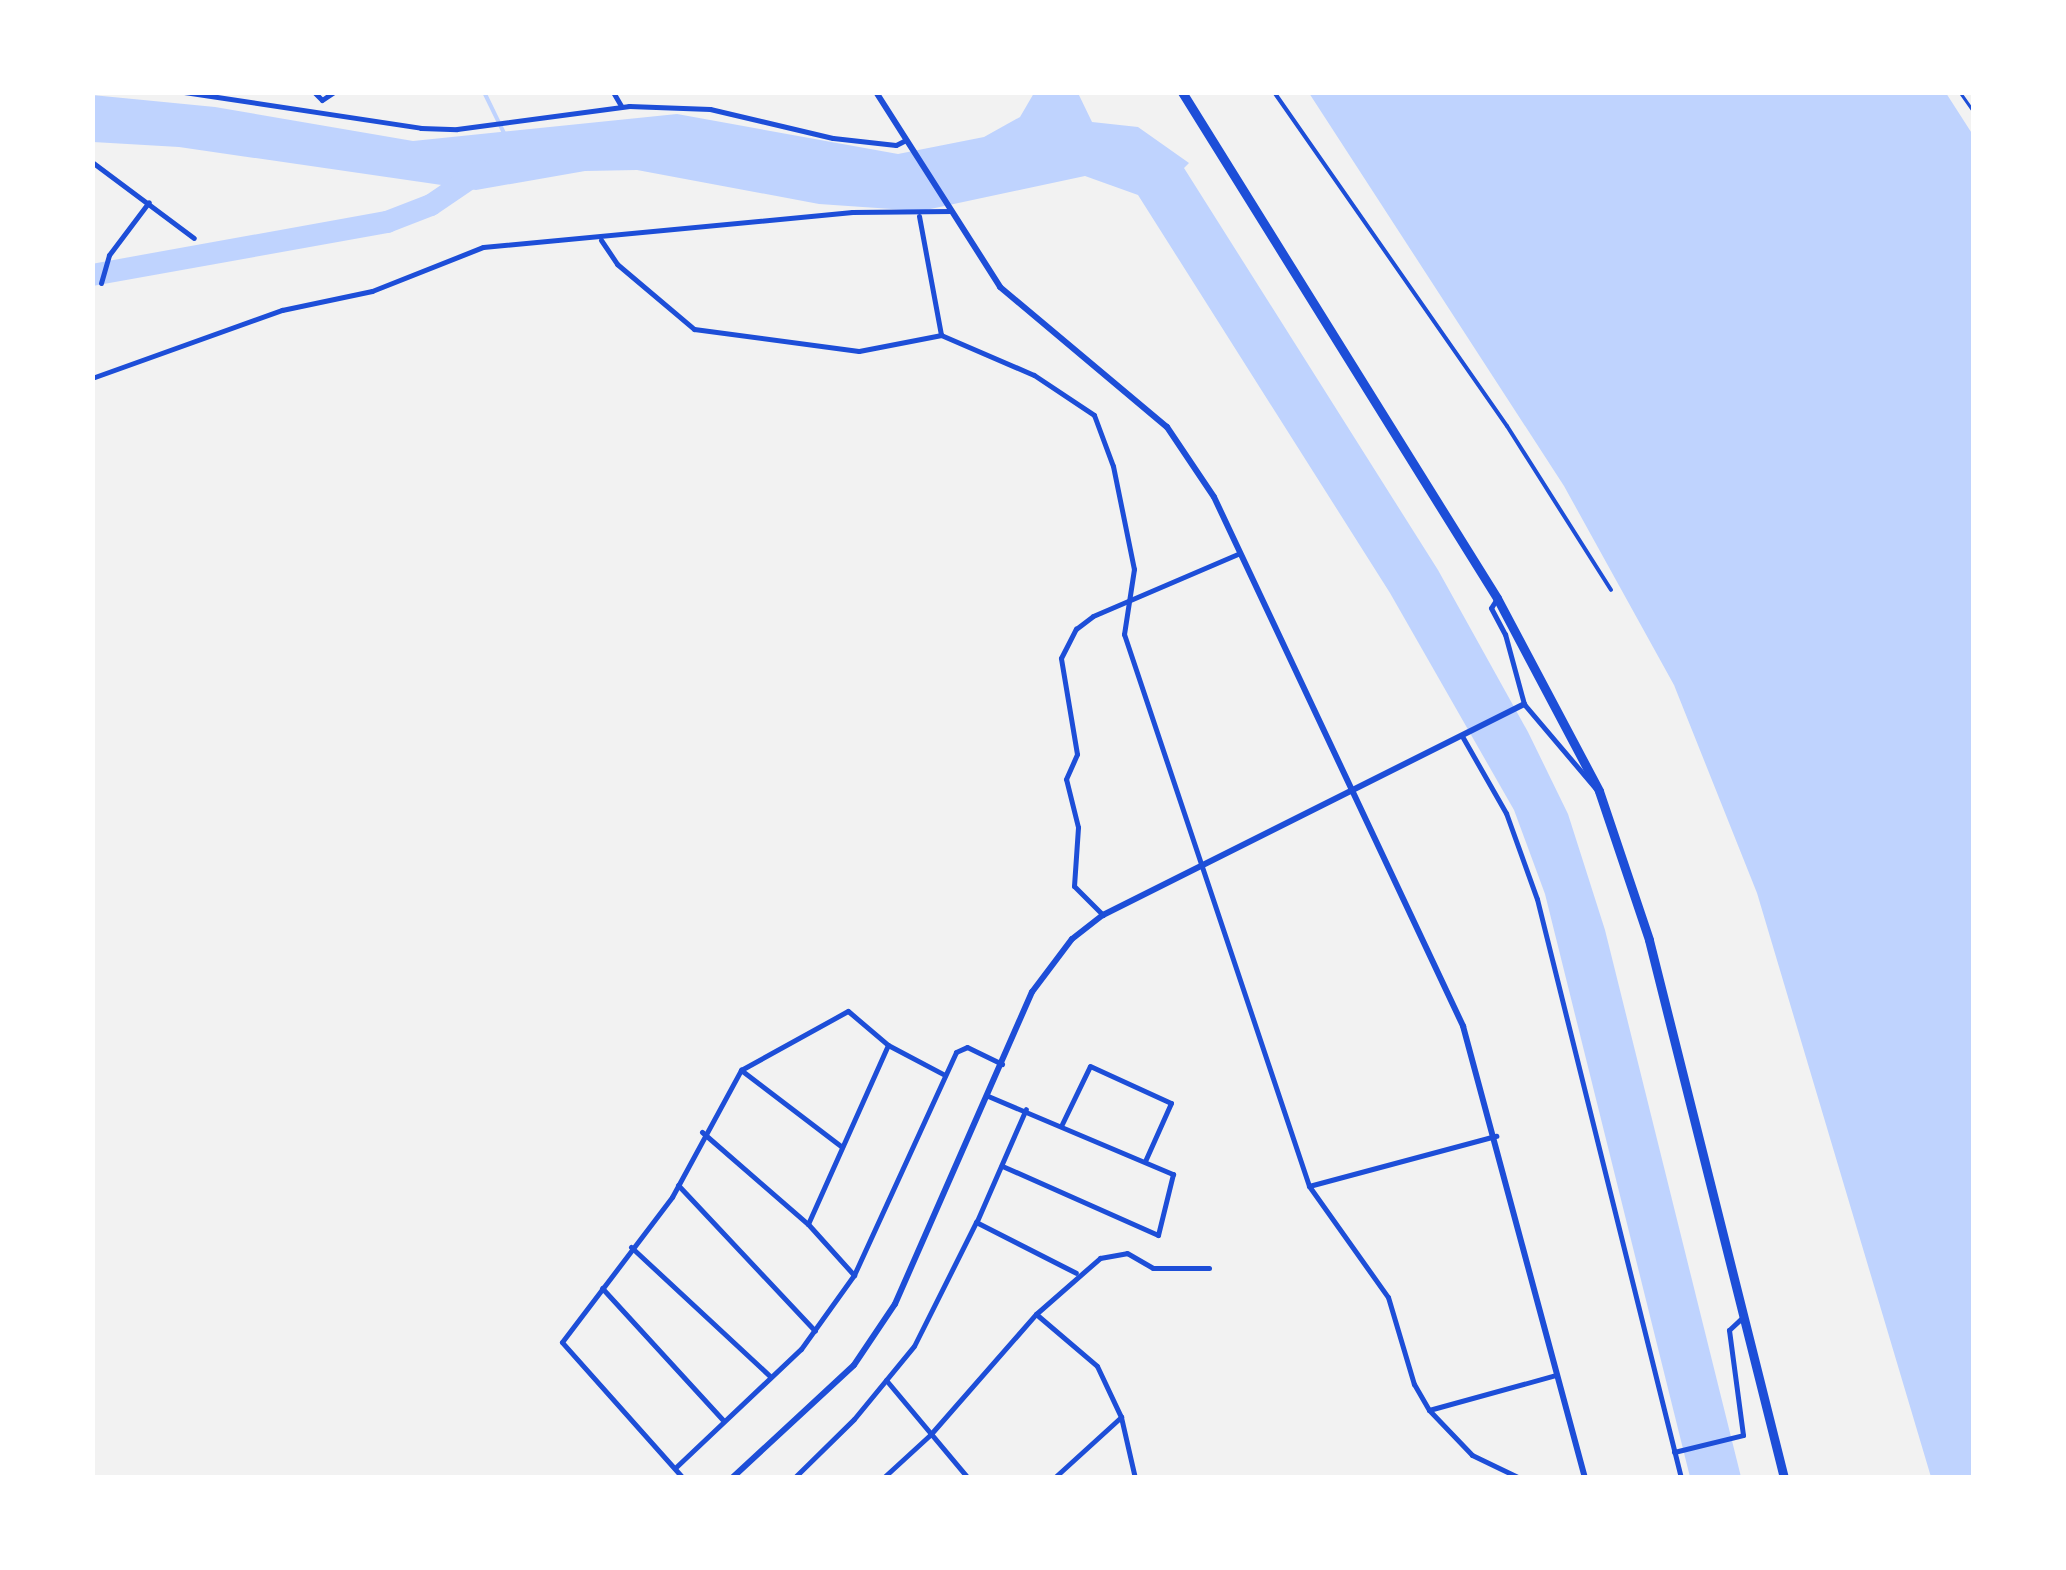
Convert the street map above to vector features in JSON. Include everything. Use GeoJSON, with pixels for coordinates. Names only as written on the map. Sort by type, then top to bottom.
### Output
{"type":"FeatureCollection","features":[{"type":"Feature","properties":{"kind":"main road"},"geometry":{"type":"LineString","coordinates":[[1182,92],[1497,598],[1599,791],[1649,940],[1784,1478]]}},
{"type":"Feature","properties":{"kind":"street"},"geometry":{"type":"LineString","coordinates":[[184,92],[420,128],[498,124],[621,106],[710,109],[832,138],[896,146],[907,143]]}},
{"type":"Feature","properties":{"kind":"street"},"geometry":{"type":"LineString","coordinates":[[314,92],[322,100],[334,92]]}},
{"type":"Feature","properties":{"kind":"street"},"geometry":{"type":"LineString","coordinates":[[613,92],[621,106]]}},
{"type":"Feature","properties":{"kind":"street"},"geometry":{"type":"LineString","coordinates":[[876,92],[1000,287],[1167,428],[1190,456],[1240,553],[1463,1026],[1496,1136],[1585,1478]]}},
{"type":"Feature","properties":{"kind":"street"},"geometry":{"type":"LineString","coordinates":[[1274,92],[1506,426],[1611,590]]}},
{"type":"Feature","properties":{"kind":"street"},"geometry":{"type":"LineString","coordinates":[[92,162],[194,238]]}},
{"type":"Feature","properties":{"kind":"street"},"geometry":{"type":"LineString","coordinates":[[100,282],[108,256],[150,202]]}},
{"type":"Feature","properties":{"kind":"street"},"geometry":{"type":"LineString","coordinates":[[92,378],[282,310],[372,292],[459,253],[535,240],[601,240],[656,228],[852,212],[919,216],[949,209]]}},
{"type":"Feature","properties":{"kind":"street"},"geometry":{"type":"LineString","coordinates":[[919,216],[941,336]]}},
{"type":"Feature","properties":{"kind":"street"},"geometry":{"type":"LineString","coordinates":[[601,240],[616,264],[694,330],[722,338],[860,350],[941,336],[1034,375],[1094,415],[1113,466],[1134,569],[1125,598],[1124,634],[1309,1186],[1388,1297],[1414,1384],[1429,1410],[1472,1456],[1520,1478]]}},
{"type":"Feature","properties":{"kind":"street"},"geometry":{"type":"LineString","coordinates":[[1104,915],[1074,886],[1078,827],[1066,778],[1077,754],[1061,658],[1076,628],[1125,598],[1240,553]]}},
{"type":"Feature","properties":{"kind":"street"},"geometry":{"type":"LineString","coordinates":[[1497,598],[1491,608],[1505,634],[1524,704],[1582,780],[1599,791]]}},
{"type":"Feature","properties":{"kind":"street"},"geometry":{"type":"LineString","coordinates":[[732,1478],[826,1392],[876,1334],[914,1270],[1049,964],[1104,915],[1200,869],[1350,788],[1524,704]]}},
{"type":"Feature","properties":{"kind":"street"},"geometry":{"type":"LineString","coordinates":[[1464,735],[1506,813],[1537,900],[1681,1478]]}},
{"type":"Feature","properties":{"kind":"street"},"geometry":{"type":"LineString","coordinates":[[683,1478],[562,1342],[678,1185],[702,1132],[741,1070],[848,1011],[888,1046],[945,1075]]}},
{"type":"Feature","properties":{"kind":"street"},"geometry":{"type":"LineString","coordinates":[[808,1224],[888,1046]]}},
{"type":"Feature","properties":{"kind":"street"},"geometry":{"type":"LineString","coordinates":[[674,1468],[815,1331],[854,1275],[956,1052],[967,1047],[1002,1064]]}},
{"type":"Feature","properties":{"kind":"street"},"geometry":{"type":"LineString","coordinates":[[1062,1125],[1090,1066],[1171,1103],[1145,1162]]}},
{"type":"Feature","properties":{"kind":"street"},"geometry":{"type":"LineString","coordinates":[[741,1070],[842,1148]]}},
{"type":"Feature","properties":{"kind":"street"},"geometry":{"type":"LineString","coordinates":[[988,1096],[1173,1174],[1158,1235],[1002,1166]]}},
{"type":"Feature","properties":{"kind":"street"},"geometry":{"type":"LineString","coordinates":[[794,1478],[886,1380],[940,1303],[1026,1110]]}},
{"type":"Feature","properties":{"kind":"street"},"geometry":{"type":"LineString","coordinates":[[702,1132],[808,1224],[854,1275]]}},
{"type":"Feature","properties":{"kind":"street"},"geometry":{"type":"LineString","coordinates":[[1309,1186],[1496,1136]]}},
{"type":"Feature","properties":{"kind":"street"},"geometry":{"type":"LineString","coordinates":[[678,1185],[815,1331]]}},
{"type":"Feature","properties":{"kind":"street"},"geometry":{"type":"LineString","coordinates":[[976,1222],[1076,1274]]}},
{"type":"Feature","properties":{"kind":"street"},"geometry":{"type":"LineString","coordinates":[[631,1247],[770,1376]]}},
{"type":"Feature","properties":{"kind":"street"},"geometry":{"type":"LineString","coordinates":[[884,1478],[930,1435],[1076,1274],[1116,1252],[1153,1268],[1209,1268]]}},
{"type":"Feature","properties":{"kind":"street"},"geometry":{"type":"LineString","coordinates":[[602,1288],[723,1420]]}},
{"type":"Feature","properties":{"kind":"street"},"geometry":{"type":"LineString","coordinates":[[1036,1314],[1097,1366],[1121,1417],[1135,1478]]}},
{"type":"Feature","properties":{"kind":"street"},"geometry":{"type":"LineString","coordinates":[[1674,1452],[1742,1434],[1730,1330],[1744,1316]]}},
{"type":"Feature","properties":{"kind":"street"},"geometry":{"type":"LineString","coordinates":[[1429,1410],[1557,1375]]}},
{"type":"Feature","properties":{"kind":"street"},"geometry":{"type":"LineString","coordinates":[[886,1380],[968,1478]]}},
{"type":"Feature","properties":{"kind":"street"},"geometry":{"type":"LineString","coordinates":[[1054,1478],[1121,1417]]}},
{"type":"Feature","properties":{"kind":"path"},"geometry":{"type":"LineString","coordinates":[[1960,92],[1974,112]]}},
{"type":"Feature","properties":{"kind":"water"},"geometry":{"type":"Polygon","coordinates":[[[1034,93],[1078,93],[1092,122],[1138,127],[1189,163],[1184,168],[1438,570],[1528,732],[1568,814],[1605,930],[1741,1477],[1690,1477],[1545,894],[1514,810],[1390,593],[1138,195],[1085,176],[921,211],[819,204],[637,170],[585,171],[476,190],[179,147],[93,142],[92,95],[215,107],[413,141],[677,114],[898,154],[984,137],[1020,117],[1034,93]]]}},
{"type":"Feature","properties":{"kind":"water"},"geometry":{"type":"Polygon","coordinates":[[[1309,93],[1946,93],[1973,135],[1973,1477],[1931,1477],[1757,893],[1674,685],[1564,486],[1309,93]]]}},
{"type":"Feature","properties":{"kind":"waterway"},"geometry":{"type":"LineString","coordinates":[[484,92],[504,133]]}},
{"type":"Feature","properties":{"kind":"waterway"},"geometry":{"type":"LineString","coordinates":[[92,275],[387,222],[431,205],[481,171]]}}]}
